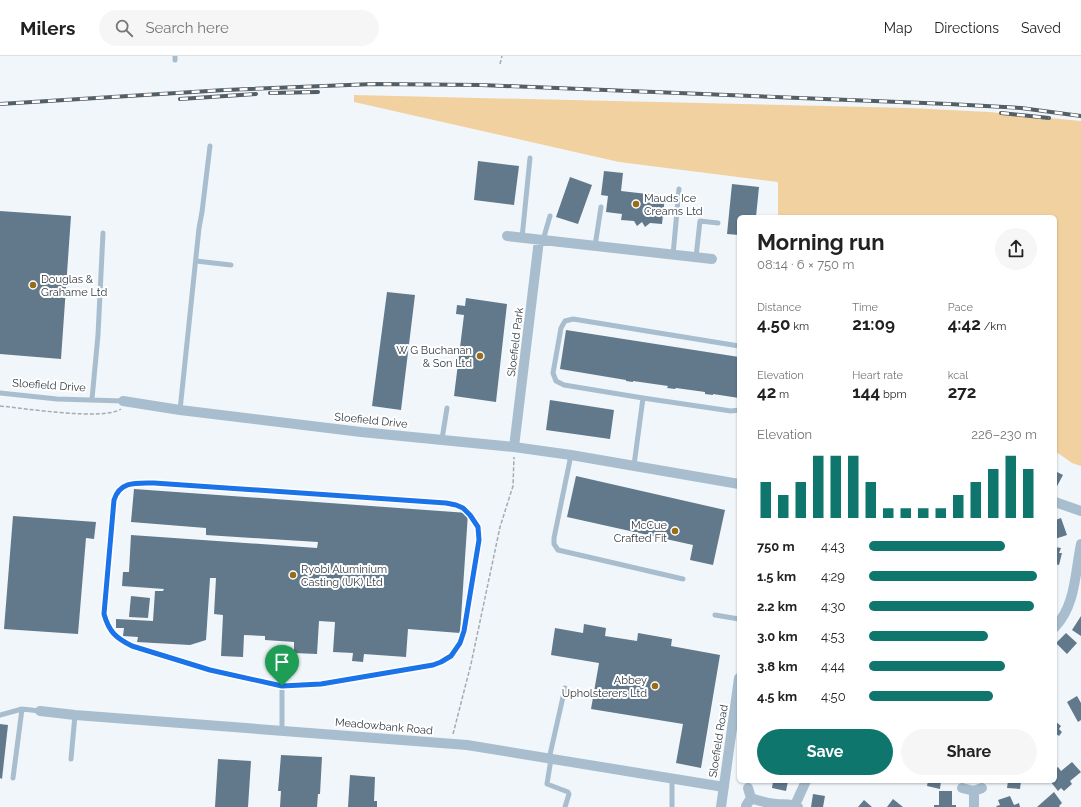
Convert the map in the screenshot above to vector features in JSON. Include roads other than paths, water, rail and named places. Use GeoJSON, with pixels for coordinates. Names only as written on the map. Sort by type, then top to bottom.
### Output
{"type":"FeatureCollection","features":[{"type":"Feature","properties":{"kind":"street"},"geometry":{"type":"LineString","coordinates":[[507,236],[712,259]]}},
{"type":"Feature","properties":{"kind":"street","name":"Sloefield Park"},"geometry":{"type":"LineString","coordinates":[[514,447],[541,240]]}},
{"type":"Feature","properties":{"kind":"street","name":"Sloefield Drive"},"geometry":{"type":"LineString","coordinates":[[123,401],[180,410],[361,432],[514,447],[634,465],[737,484]]}},
{"type":"Feature","properties":{"kind":"street"},"geometry":{"type":"LineString","coordinates":[[1057,503],[1081,511]]}},
{"type":"Feature","properties":{"kind":"street"},"geometry":{"type":"LineString","coordinates":[[1057,624],[1077,593],[1081,544]]}},
{"type":"Feature","properties":{"kind":"street","name":"Sloefield Road"},"geometry":{"type":"LineString","coordinates":[[722,807],[737,707]]}},
{"type":"Feature","properties":{"kind":"street","name":"Meadowbank Road"},"geometry":{"type":"LineString","coordinates":[[40,711],[75,715],[467,745],[724,787]]}},
{"type":"Feature","properties":{"kind":"street"},"geometry":{"type":"LineString","coordinates":[[748,788],[748,802],[797,806],[805,783]]}},
{"type":"Feature","properties":{"kind":"street"},"geometry":{"type":"LineString","coordinates":[[962,788],[978,789],[974,807]]}},
{"type":"Feature","properties":{"kind":"lane"},"geometry":{"type":"LineString","coordinates":[[180,410],[210,146]]}},
{"type":"Feature","properties":{"kind":"lane"},"geometry":{"type":"LineString","coordinates":[[522,238],[530,158]]}},
{"type":"Feature","properties":{"kind":"lane"},"geometry":{"type":"LineString","coordinates":[[672,255],[679,189]]}},
{"type":"Feature","properties":{"kind":"lane"},"geometry":{"type":"LineString","coordinates":[[595,246],[601,207]]}},
{"type":"Feature","properties":{"kind":"lane"},"geometry":{"type":"LineString","coordinates":[[541,240],[550,216]]}},
{"type":"Feature","properties":{"kind":"lane"},"geometry":{"type":"LineString","coordinates":[[696,258],[700,220],[718,223]]}},
{"type":"Feature","properties":{"kind":"lane"},"geometry":{"type":"LineString","coordinates":[[92,399],[98,335],[103,233]]}},
{"type":"Feature","properties":{"kind":"lane"},"geometry":{"type":"LineString","coordinates":[[196,261],[231,265]]}},
{"type":"Feature","properties":{"kind":"lane"},"geometry":{"type":"LineString","coordinates":[[737,346],[573,319],[565,321],[560,328],[554,370],[556,381],[564,385],[731,411],[737,410]]}},
{"type":"Feature","properties":{"kind":"lane","name":"Sloefield Drive"},"geometry":{"type":"LineString","coordinates":[[0,393],[57,399],[123,401]]}},
{"type":"Feature","properties":{"kind":"lane"},"geometry":{"type":"LineString","coordinates":[[634,465],[644,398]]}},
{"type":"Feature","properties":{"kind":"lane"},"geometry":{"type":"LineString","coordinates":[[442,439],[447,408]]}},
{"type":"Feature","properties":{"kind":"lane"},"geometry":{"type":"LineString","coordinates":[[571,455],[554,538],[554,544],[558,550],[683,579]]}},
{"type":"Feature","properties":{"kind":"lane"},"geometry":{"type":"LineString","coordinates":[[154,483],[446,503],[463,508],[472,517],[478,527],[479,540],[462,637],[457,650],[451,656],[433,665],[321,684],[282,686],[210,670],[132,646],[111,632],[107,626],[104,614],[113,505],[115,496],[122,487],[131,484],[154,483]]}},
{"type":"Feature","properties":{"kind":"lane"},"geometry":{"type":"LineString","coordinates":[[715,615],[737,619]]}},
{"type":"Feature","properties":{"kind":"lane"},"geometry":{"type":"LineString","coordinates":[[282,686],[282,730]]}},
{"type":"Feature","properties":{"kind":"lane"},"geometry":{"type":"LineString","coordinates":[[565,688],[550,759],[547,784],[568,792],[569,795],[565,807]]}},
{"type":"Feature","properties":{"kind":"lane"},"geometry":{"type":"LineString","coordinates":[[0,715],[22,709],[40,711]]}},
{"type":"Feature","properties":{"kind":"lane"},"geometry":{"type":"LineString","coordinates":[[13,778],[22,709]]}},
{"type":"Feature","properties":{"kind":"lane"},"geometry":{"type":"LineString","coordinates":[[71,760],[75,715]]}},
{"type":"Feature","properties":{"kind":"lane"},"geometry":{"type":"LineString","coordinates":[[672,779],[672,807]]}},
{"type":"Feature","properties":{"kind":"railway"},"geometry":{"type":"LineString","coordinates":[[0,104],[225,90],[374,84],[481,85],[949,104],[1021,108],[1081,116]]}},
{"type":"Feature","properties":{"kind":"railway"},"geometry":{"type":"LineString","coordinates":[[270,93],[318,92]]}},
{"type":"Feature","properties":{"kind":"railway"},"geometry":{"type":"LineString","coordinates":[[180,99],[256,94]]}},
{"type":"Feature","properties":{"kind":"railway"},"geometry":{"type":"LineString","coordinates":[[1001,113],[1049,118]]}},
{"type":"Feature","properties":{"kind":"place","name":"Mauds Ice Creams Ltd"},"geometry":{"type":"Point","coordinates":[636,204]}},
{"type":"Feature","properties":{"kind":"place","name":"Douglas & Grahame Ltd"},"geometry":{"type":"Point","coordinates":[33,285]}},
{"type":"Feature","properties":{"kind":"place","name":"W G Buchanan & Son Ltd"},"geometry":{"type":"Point","coordinates":[480,356]}},
{"type":"Feature","properties":{"kind":"place","name":"McCue Crafted Fit"},"geometry":{"type":"Point","coordinates":[675,531]}},
{"type":"Feature","properties":{"kind":"place","name":"Ryobi Aluminium Casting (UK) Ltd"},"geometry":{"type":"Point","coordinates":[293,575]}},
{"type":"Feature","properties":{"kind":"place","name":"Abbey Upholsterers Ltd"},"geometry":{"type":"Point","coordinates":[655,686]}}]}
